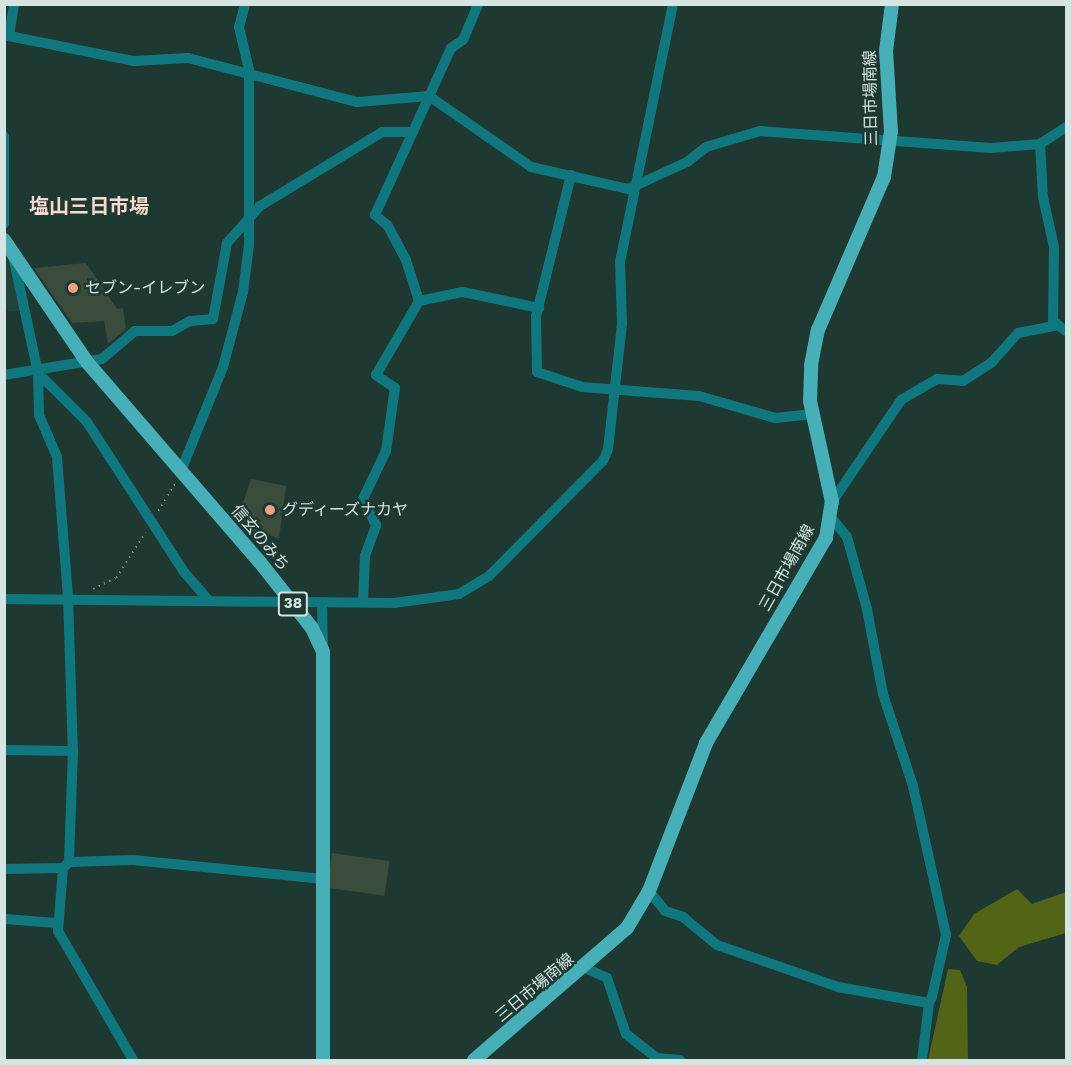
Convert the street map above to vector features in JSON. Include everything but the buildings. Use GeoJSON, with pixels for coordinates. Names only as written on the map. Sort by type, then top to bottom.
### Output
{"type":"FeatureCollection","features":[{"type":"Feature","properties":{"kind":"main road","name":"三日市場南線"},"geometry":{"type":"LineString","coordinates":[[474,1060],[585,968],[627,928],[649,891],[706,743],[821,546],[831,517],[832,502],[813,414],[809,381],[818,330],[884,177],[889,144],[886,51],[892,4]]}},
{"type":"Feature","properties":{"kind":"main road","name":"信玄のみち"},"geometry":{"type":"LineString","coordinates":[[4,240],[87,362],[294,605],[322,652]]}},
{"type":"Feature","properties":{"kind":"main road"},"geometry":{"type":"LineString","coordinates":[[322,652],[323,1060]]}},
{"type":"Feature","properties":{"kind":"street"},"geometry":{"type":"LineString","coordinates":[[14,4],[7,36],[134,61],[188,58],[249,70],[357,102],[429,96],[522,163],[635,187],[706,147],[760,131],[889,144],[1040,144],[1066,127]]}},
{"type":"Feature","properties":{"kind":"street"},"geometry":{"type":"LineString","coordinates":[[180,473],[223,367],[243,292],[247,223],[249,70],[239,27],[245,4]]}},
{"type":"Feature","properties":{"kind":"street"},"geometry":{"type":"LineString","coordinates":[[419,301],[405,260],[387,225],[375,215],[429,96],[478,4]]}},
{"type":"Feature","properties":{"kind":"street"},"geometry":{"type":"LineString","coordinates":[[4,599],[71,597],[322,604],[459,594],[489,576],[603,461],[622,324],[620,262],[673,4]]}},
{"type":"Feature","properties":{"kind":"street"},"geometry":{"type":"LineString","coordinates":[[4,375],[38,373],[102,359],[135,331],[165,332],[213,319],[227,243],[260,206],[382,132],[413,132]]}},
{"type":"Feature","properties":{"kind":"street"},"geometry":{"type":"LineString","coordinates":[[4,136],[4,224]]}},
{"type":"Feature","properties":{"kind":"street"},"geometry":{"type":"LineString","coordinates":[[1040,144],[1043,197],[1054,248],[1055,326]]}},
{"type":"Feature","properties":{"kind":"street"},"geometry":{"type":"LineString","coordinates":[[571,175],[539,308],[537,372],[612,390],[699,396],[775,418],[813,414]]}},
{"type":"Feature","properties":{"kind":"street"},"geometry":{"type":"LineString","coordinates":[[13,253],[38,373],[39,415],[57,457],[71,597],[73,751],[66,865],[57,923],[133,1060]]}},
{"type":"Feature","properties":{"kind":"street"},"geometry":{"type":"LineString","coordinates":[[363,602],[365,556],[376,525],[363,499],[386,451],[395,387],[376,375],[419,301],[463,292],[539,308]]}},
{"type":"Feature","properties":{"kind":"street"},"geometry":{"type":"LineString","coordinates":[[832,502],[901,400],[937,379],[963,381],[992,362],[1018,333],[1055,326],[1066,331]]}},
{"type":"Feature","properties":{"kind":"street"},"geometry":{"type":"LineString","coordinates":[[38,373],[87,422],[152,522],[208,600]]}},
{"type":"Feature","properties":{"kind":"street"},"geometry":{"type":"LineString","coordinates":[[831,517],[847,537],[867,609],[883,694],[913,786],[946,935],[929,1003],[922,1060]]}},
{"type":"Feature","properties":{"kind":"street"},"geometry":{"type":"LineString","coordinates":[[322,604],[322,652]]}},
{"type":"Feature","properties":{"kind":"street"},"geometry":{"type":"LineString","coordinates":[[4,750],[73,751]]}},
{"type":"Feature","properties":{"kind":"street"},"geometry":{"type":"LineString","coordinates":[[4,869],[133,860],[323,879]]}},
{"type":"Feature","properties":{"kind":"street"},"geometry":{"type":"LineString","coordinates":[[649,891],[665,911],[683,917],[717,945],[838,987],[929,1003]]}},
{"type":"Feature","properties":{"kind":"street"},"geometry":{"type":"LineString","coordinates":[[4,919],[57,923]]}},
{"type":"Feature","properties":{"kind":"street"},"geometry":{"type":"LineString","coordinates":[[585,968],[607,978],[626,1034],[657,1058],[681,1060]]}},
{"type":"Feature","properties":{"kind":"path"},"geometry":{"type":"LineString","coordinates":[[71,597],[116,578],[180,473]]}},
{"type":"Feature","properties":{"kind":"shaded area"},"geometry":{"type":"Polygon","coordinates":[[[4,247],[27,311],[5,311],[4,247]]]}},
{"type":"Feature","properties":{"kind":"green space"},"geometry":{"type":"Polygon","coordinates":[[[1017,889],[1032,904],[1066,892],[1066,933],[1019,947],[997,965],[977,961],[959,936],[974,914],[1017,889]]]}},
{"type":"Feature","properties":{"kind":"green space"},"geometry":{"type":"Polygon","coordinates":[[[948,969],[960,970],[967,987],[968,1060],[928,1060],[948,969]]]}},
{"type":"Feature","properties":{"kind":"place","name":"セブン-イレブン"},"geometry":{"type":"Point","coordinates":[73,288]}},
{"type":"Feature","properties":{"kind":"place","name":"グディーズナカヤ"},"geometry":{"type":"Point","coordinates":[270,510]}},
{"type":"Feature","properties":{"kind":"district","name":"塩山三日市場"},"geometry":{"type":"Point","coordinates":[89,206]}}]}
